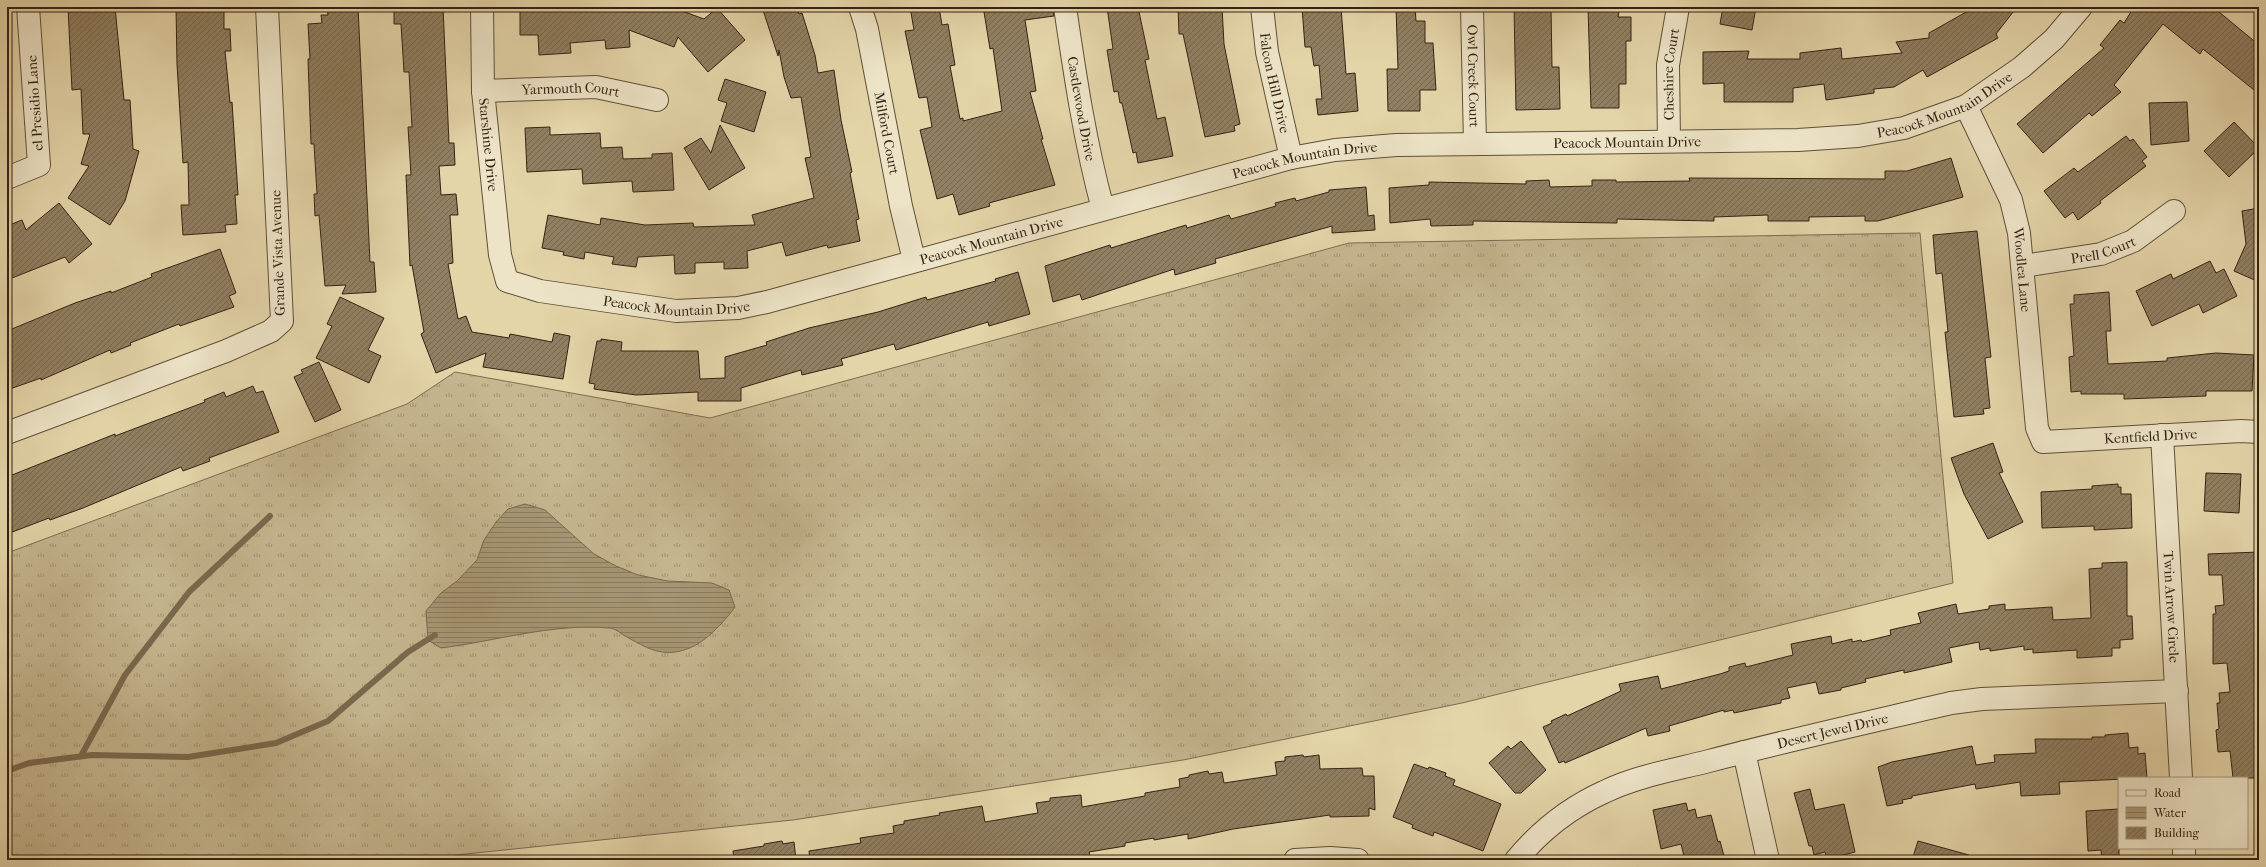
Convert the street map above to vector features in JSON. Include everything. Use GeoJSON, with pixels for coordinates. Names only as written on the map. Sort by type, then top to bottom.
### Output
{"type":"FeatureCollection","features":[{"type":"Feature","properties":{"kind":"street","name":"el Presidio Lane"},"geometry":{"type":"LineString","coordinates":[[7,178],[39,165],[28,7]]}},
{"type":"Feature","properties":{"kind":"street","name":"Grande Vista Avenue"},"geometry":{"type":"LineString","coordinates":[[7,433],[226,351],[271,331],[282,321],[266,7]]}},
{"type":"Feature","properties":{"kind":"street","name":"Starshine Drive"},"geometry":{"type":"LineString","coordinates":[[482,7],[483,91],[500,255],[507,280]]}},
{"type":"Feature","properties":{"kind":"street","name":"Milford Court"},"geometry":{"type":"LineString","coordinates":[[860,7],[867,29],[901,206],[914,260]]}},
{"type":"Feature","properties":{"kind":"street","name":"Castlewood Drive"},"geometry":{"type":"LineString","coordinates":[[1065,7],[1077,95],[1094,175],[1103,209]]}},
{"type":"Feature","properties":{"kind":"street","name":"Falcon Hill Drive"},"geometry":{"type":"LineString","coordinates":[[1262,7],[1267,52],[1291,158]]}},
{"type":"Feature","properties":{"kind":"street","name":"Owl Creek Court"},"geometry":{"type":"LineString","coordinates":[[1472,7],[1475,144]]}},
{"type":"Feature","properties":{"kind":"street","name":"Cheshire Court"},"geometry":{"type":"LineString","coordinates":[[1669,141],[1668,65],[1678,7]]}},
{"type":"Feature","properties":{"kind":"street","name":"Peacock Mountain Drive"},"geometry":{"type":"LineString","coordinates":[[507,280],[540,291],[676,311],[738,308],[767,302],[914,260],[1291,158],[1335,150],[1396,145],[1798,140],[1858,136],[1904,128],[1966,106],[2027,62],[2054,39],[2081,7]]}},
{"type":"Feature","properties":{"kind":"street","name":"Yarmouth Court"},"geometry":{"type":"LineString","coordinates":[[483,91],[596,87],[657,100]]}},
{"type":"Feature","properties":{"kind":"street","name":"Woodlea Lane"},"geometry":{"type":"LineString","coordinates":[[1966,106],[2011,200],[2019,233],[2023,266],[2029,363],[2037,428],[2043,442]]}},
{"type":"Feature","properties":{"kind":"street","name":"Prell Court"},"geometry":{"type":"LineString","coordinates":[[2023,266],[2101,254],[2133,241],[2174,211]]}},
{"type":"Feature","properties":{"kind":"street","name":"Kentfield Drive"},"geometry":{"type":"LineString","coordinates":[[2043,442],[2242,431],[2259,432]]}},
{"type":"Feature","properties":{"kind":"street","name":"Twin Arrow Circle"},"geometry":{"type":"LineString","coordinates":[[2162,435],[2181,777]]}},
{"type":"Feature","properties":{"kind":"street","name":"Desert Jewel Drive"},"geometry":{"type":"LineString","coordinates":[[1516,860],[1549,827],[1577,806],[1605,791],[1634,780],[1744,752],[1951,703],[1982,699],[2177,692]]}},
{"type":"Feature","properties":{"kind":"street"},"geometry":{"type":"LineString","coordinates":[[1744,752],[1768,860]]}},
{"type":"Feature","properties":{"kind":"street"},"geometry":{"type":"LineString","coordinates":[[2184,849],[2184,860]]}},
{"type":"Feature","properties":{"kind":"street"},"geometry":{"type":"LineString","coordinates":[[1295,860],[1330,858],[1358,860]]}},
{"type":"Feature","properties":{"kind":"green space"},"geometry":{"type":"Polygon","coordinates":[[[1920,233],[1953,583],[1462,703],[1183,760],[793,820],[408,860],[7,860],[7,553],[407,404],[455,372],[710,418],[1349,243],[1920,233]]]}},
{"type":"Feature","properties":{"kind":"water"},"geometry":{"type":"Polygon","coordinates":[[[525,504],[545,510],[594,554],[616,566],[638,575],[668,581],[712,583],[729,590],[735,607],[720,625],[701,642],[678,652],[662,652],[648,648],[611,628],[588,627],[546,630],[441,648],[428,640],[426,611],[441,593],[457,581],[477,560],[484,540],[496,522],[508,509],[525,504]]]}},
{"type":"Feature","properties":{"kind":"building"},"geometry":{"type":"Polygon","coordinates":[[[68,7],[115,7],[124,100],[130,100],[133,149],[139,151],[125,201],[110,225],[68,198],[89,166],[81,164],[90,134],[83,134],[81,89],[72,90],[68,7]]]}},
{"type":"Feature","properties":{"kind":"building"},"geometry":{"type":"Polygon","coordinates":[[[176,7],[224,7],[224,29],[230,29],[231,51],[225,51],[230,103],[232,102],[238,195],[235,195],[237,224],[225,225],[226,232],[183,235],[181,205],[189,205],[188,162],[183,163],[177,64],[176,7]]]}},
{"type":"Feature","properties":{"kind":"building"},"geometry":{"type":"Polygon","coordinates":[[[327,7],[358,7],[370,262],[374,262],[376,292],[342,294],[346,285],[325,286],[319,215],[315,216],[314,194],[317,194],[314,144],[311,144],[308,24],[322,23],[321,15],[328,15],[327,7]]]}},
{"type":"Feature","properties":{"kind":"building"},"geometry":{"type":"Polygon","coordinates":[[[394,7],[443,7],[449,143],[454,143],[455,165],[439,166],[441,195],[456,194],[458,215],[450,215],[453,263],[448,264],[458,319],[466,316],[472,332],[509,338],[510,334],[552,342],[554,333],[570,336],[563,379],[483,367],[486,353],[436,373],[421,334],[424,332],[412,265],[410,266],[406,175],[411,175],[408,127],[412,127],[409,72],[404,72],[401,24],[394,24],[394,7]]]}},
{"type":"Feature","properties":{"kind":"building"},"geometry":{"type":"Polygon","coordinates":[[[520,7],[671,7],[704,19],[717,8],[745,40],[708,72],[678,37],[674,47],[629,30],[630,47],[606,49],[605,40],[570,43],[571,53],[539,55],[538,35],[520,35],[520,7]]]}},
{"type":"Feature","properties":{"kind":"building"},"geometry":{"type":"Polygon","coordinates":[[[762,7],[796,7],[799,14],[802,13],[815,55],[818,73],[834,70],[841,120],[852,172],[850,173],[859,219],[856,220],[860,241],[828,248],[827,245],[786,256],[782,242],[747,251],[748,268],[724,269],[724,262],[695,263],[695,273],[675,274],[674,255],[638,257],[636,267],[612,264],[614,257],[585,252],[584,259],[563,255],[564,252],[542,248],[548,215],[600,225],[601,218],[645,225],[693,223],[694,227],[755,225],[752,215],[814,198],[805,158],[811,157],[801,97],[791,98],[784,77],[779,50],[778,56],[762,7]]]}},
{"type":"Feature","properties":{"kind":"building"},"geometry":{"type":"Polygon","coordinates":[[[910,7],[939,7],[942,25],[948,24],[955,65],[950,66],[960,119],[963,118],[963,121],[1002,111],[993,48],[990,49],[984,12],[1013,7],[1053,7],[1054,16],[1025,20],[1036,91],[1030,92],[1043,139],[1041,139],[1055,185],[989,203],[990,206],[959,215],[953,194],[937,199],[920,130],[932,127],[927,97],[919,98],[905,31],[914,30],[910,7]]]}},
{"type":"Feature","properties":{"kind":"building"},"geometry":{"type":"Polygon","coordinates":[[[1107,7],[1138,7],[1149,59],[1145,60],[1157,119],[1165,117],[1173,156],[1138,163],[1136,152],[1133,153],[1122,103],[1120,103],[1118,91],[1114,92],[1107,50],[1113,49],[1107,7]]]}},
{"type":"Feature","properties":{"kind":"building"},"geometry":{"type":"Polygon","coordinates":[[[1178,7],[1222,7],[1224,44],[1240,124],[1234,126],[1235,131],[1205,137],[1183,34],[1179,34],[1178,7]]]}},
{"type":"Feature","properties":{"kind":"building"},"geometry":{"type":"Polygon","coordinates":[[[1302,7],[1341,7],[1346,74],[1355,73],[1358,111],[1318,115],[1316,99],[1322,99],[1319,65],[1314,66],[1311,47],[1305,47],[1302,7]]]}},
{"type":"Feature","properties":{"kind":"building"},"geometry":{"type":"Polygon","coordinates":[[[1396,7],[1415,7],[1416,21],[1425,21],[1425,43],[1433,43],[1436,90],[1420,90],[1420,111],[1388,111],[1387,69],[1398,69],[1396,7]]]}},
{"type":"Feature","properties":{"kind":"building"},"geometry":{"type":"Polygon","coordinates":[[[1514,7],[1551,7],[1552,67],[1559,67],[1560,109],[1516,110],[1514,7]]]}},
{"type":"Feature","properties":{"kind":"building"},"geometry":{"type":"Polygon","coordinates":[[[1588,7],[1620,7],[1618,17],[1631,17],[1631,41],[1626,41],[1626,84],[1619,84],[1619,108],[1591,108],[1588,7]]]}},
{"type":"Feature","properties":{"kind":"building"},"geometry":{"type":"Polygon","coordinates":[[[1723,7],[1756,7],[1752,30],[1720,24],[1723,7]]]}},
{"type":"Feature","properties":{"kind":"building"},"geometry":{"type":"Polygon","coordinates":[[[1975,7],[2017,7],[1996,34],[1998,38],[1927,77],[1923,70],[1894,87],[1874,89],[1874,93],[1826,100],[1824,84],[1793,88],[1793,102],[1724,102],[1724,83],[1703,84],[1703,52],[1749,51],[1747,59],[1800,59],[1800,53],[1841,48],[1842,59],[1902,53],[1896,42],[1929,38],[1929,33],[1975,7]]]}},
{"type":"Feature","properties":{"kind":"building"},"geometry":{"type":"Polygon","coordinates":[[[2134,7],[2213,7],[2259,45],[2259,94],[2203,49],[2200,54],[2163,24],[2114,85],[2121,92],[2092,116],[2089,113],[2043,153],[2017,124],[2104,48],[2100,45],[2120,20],[2124,23],[2134,7]]]}},
{"type":"Feature","properties":{"kind":"building"},"geometry":{"type":"Polygon","coordinates":[[[725,79],[766,92],[754,132],[721,121],[727,103],[718,100],[725,79]]]}},
{"type":"Feature","properties":{"kind":"building"},"geometry":{"type":"Polygon","coordinates":[[[2187,102],[2189,141],[2151,145],[2149,103],[2187,102]]]}},
{"type":"Feature","properties":{"kind":"building"},"geometry":{"type":"Polygon","coordinates":[[[2234,122],[2259,148],[2229,177],[2204,151],[2234,122]]]}},
{"type":"Feature","properties":{"kind":"building"},"geometry":{"type":"Polygon","coordinates":[[[720,125],[745,168],[709,190],[684,148],[701,138],[711,153],[720,125]]]}},
{"type":"Feature","properties":{"kind":"building"},"geometry":{"type":"Polygon","coordinates":[[[550,127],[550,135],[600,133],[601,148],[622,147],[623,159],[652,158],[652,154],[672,153],[674,190],[633,192],[632,181],[583,184],[582,169],[527,172],[525,128],[550,127]]]}},
{"type":"Feature","properties":{"kind":"building"},"geometry":{"type":"Polygon","coordinates":[[[2126,136],[2130,141],[2133,139],[2147,157],[2142,161],[2146,166],[2078,220],[2073,212],[2065,218],[2044,191],[2074,168],[2078,172],[2126,136]]]}},
{"type":"Feature","properties":{"kind":"building"},"geometry":{"type":"Polygon","coordinates":[[[1951,158],[1963,197],[1878,221],[1865,221],[1865,216],[1809,217],[1809,221],[1768,221],[1768,215],[1714,217],[1714,221],[1617,219],[1617,223],[1473,221],[1473,225],[1431,226],[1430,219],[1390,223],[1389,188],[1429,185],[1429,182],[1526,184],[1526,181],[1549,180],[1550,187],[1592,186],[1592,180],[1616,180],[1616,182],[1690,181],[1689,178],[1885,179],[1885,171],[1907,171],[1951,158]]]}},
{"type":"Feature","properties":{"kind":"building"},"geometry":{"type":"Polygon","coordinates":[[[1366,187],[1368,216],[1374,215],[1375,230],[1332,233],[1332,226],[1215,259],[1216,263],[1175,275],[1174,269],[1082,300],[1080,294],[1053,302],[1045,266],[1110,245],[1111,248],[1186,225],[1187,228],[1229,215],[1231,219],[1276,206],[1275,203],[1295,198],[1296,201],[1329,192],[1329,190],[1366,187]]]}},
{"type":"Feature","properties":{"kind":"building"},"geometry":{"type":"Polygon","coordinates":[[[59,203],[92,244],[69,263],[65,257],[7,280],[7,226],[22,220],[26,230],[59,203]]]}},
{"type":"Feature","properties":{"kind":"building"},"geometry":{"type":"Polygon","coordinates":[[[2259,208],[2259,282],[2234,271],[2246,244],[2242,211],[2259,208]]]}},
{"type":"Feature","properties":{"kind":"building"},"geometry":{"type":"Polygon","coordinates":[[[1977,231],[1991,357],[1985,358],[1990,408],[1983,409],[1984,414],[1954,417],[1945,332],[1948,332],[1942,273],[1936,274],[1933,235],[1977,231]]]}},
{"type":"Feature","properties":{"kind":"building"},"geometry":{"type":"Polygon","coordinates":[[[220,249],[236,293],[229,296],[234,307],[180,326],[179,324],[130,343],[131,345],[111,353],[110,350],[41,380],[41,378],[7,390],[7,331],[75,303],[111,291],[111,293],[152,277],[151,274],[220,249]]]}},
{"type":"Feature","properties":{"kind":"building"},"geometry":{"type":"Polygon","coordinates":[[[2210,261],[2216,273],[2224,269],[2237,296],[2203,313],[2199,304],[2152,326],[2136,291],[2171,274],[2173,279],[2210,261]]]}},
{"type":"Feature","properties":{"kind":"building"},"geometry":{"type":"Polygon","coordinates":[[[1018,272],[1030,314],[989,326],[988,322],[896,350],[894,344],[841,359],[843,365],[802,375],[801,370],[741,388],[741,401],[698,401],[698,392],[636,395],[594,389],[595,384],[589,383],[597,341],[601,341],[601,339],[622,342],[621,351],[698,351],[700,379],[725,378],[725,357],[767,345],[766,342],[809,328],[878,312],[926,297],[927,300],[996,281],[995,279],[1018,272]]]}},
{"type":"Feature","properties":{"kind":"building"},"geometry":{"type":"Polygon","coordinates":[[[2109,292],[2111,331],[2106,331],[2108,364],[2167,361],[2167,358],[2216,353],[2254,355],[2252,391],[2206,391],[2206,396],[2124,399],[2124,394],[2081,394],[2081,391],[2071,392],[2069,357],[2074,356],[2070,304],[2074,304],[2074,295],[2109,292]]]}},
{"type":"Feature","properties":{"kind":"building"},"geometry":{"type":"Polygon","coordinates":[[[340,297],[384,318],[368,350],[381,356],[369,383],[316,358],[332,326],[327,324],[340,297]]]}},
{"type":"Feature","properties":{"kind":"building"},"geometry":{"type":"Polygon","coordinates":[[[319,362],[341,410],[315,422],[294,377],[303,373],[301,370],[319,362]]]}},
{"type":"Feature","properties":{"kind":"building"},"geometry":{"type":"Polygon","coordinates":[[[253,386],[256,393],[263,391],[279,432],[209,458],[210,461],[183,471],[181,467],[83,508],[50,520],[49,518],[7,534],[7,477],[115,434],[115,436],[205,402],[204,400],[224,392],[226,397],[253,386]]]}},
{"type":"Feature","properties":{"kind":"building"},"geometry":{"type":"Polygon","coordinates":[[[1993,443],[2003,472],[1999,473],[2023,522],[1988,539],[1964,494],[1951,458],[1993,443]]]}},
{"type":"Feature","properties":{"kind":"building"},"geometry":{"type":"Polygon","coordinates":[[[2206,473],[2241,474],[2239,513],[2204,511],[2206,473]]]}},
{"type":"Feature","properties":{"kind":"building"},"geometry":{"type":"Polygon","coordinates":[[[2118,484],[2118,487],[2121,487],[2121,494],[2131,494],[2132,528],[2094,530],[2094,526],[2042,528],[2041,492],[2092,489],[2092,486],[2118,484]]]}},
{"type":"Feature","properties":{"kind":"building"},"geometry":{"type":"Polygon","coordinates":[[[2259,552],[2259,590],[2255,590],[2259,639],[2259,778],[2233,777],[2230,751],[2218,752],[2216,730],[2219,729],[2217,703],[2220,703],[2219,693],[2230,692],[2227,663],[2213,664],[2213,614],[2216,614],[2215,606],[2224,605],[2222,575],[2209,575],[2208,554],[2259,552]]]}},
{"type":"Feature","properties":{"kind":"building"},"geometry":{"type":"Polygon","coordinates":[[[2127,562],[2127,616],[2132,616],[2133,639],[2120,640],[2120,648],[2112,648],[2112,656],[2077,658],[2077,650],[2033,653],[2033,649],[2024,650],[2024,646],[1990,651],[1990,648],[1980,650],[1979,642],[1949,648],[1952,662],[1904,673],[1904,670],[1865,679],[1866,682],[1841,688],[1841,690],[1819,694],[1816,682],[1787,688],[1790,698],[1781,700],[1781,703],[1734,713],[1733,710],[1724,712],[1724,710],[1669,726],[1670,731],[1648,736],[1646,728],[1565,763],[1564,761],[1559,763],[1543,727],[1552,723],[1551,721],[1566,714],[1567,716],[1621,691],[1619,684],[1658,676],[1661,689],[1720,674],[1729,671],[1729,667],[1745,663],[1746,667],[1793,655],[1791,644],[1831,636],[1832,644],[1852,639],[1852,642],[1861,640],[1862,642],[1891,635],[1890,630],[1921,623],[1918,613],[1956,604],[1958,614],[1989,609],[1989,606],[2005,604],[2005,610],[2052,607],[2053,620],[2091,618],[2089,569],[2102,568],[2102,563],[2127,562]]]}},
{"type":"Feature","properties":{"kind":"building"},"geometry":{"type":"Polygon","coordinates":[[[2128,733],[2129,748],[2138,747],[2138,754],[2145,753],[2147,777],[2118,777],[2118,779],[2059,782],[2060,794],[2021,796],[2020,782],[1976,789],[1975,784],[1912,796],[1912,798],[1902,800],[1903,803],[1887,806],[1878,767],[1892,762],[1972,746],[1976,765],[1995,762],[1994,755],[2036,753],[2035,739],[2092,739],[2092,737],[2105,737],[2105,735],[2128,733]]]}},
{"type":"Feature","properties":{"kind":"building"},"geometry":{"type":"Polygon","coordinates":[[[1521,741],[1546,770],[1521,793],[1515,793],[1489,763],[1508,746],[1511,749],[1521,741]]]}},
{"type":"Feature","properties":{"kind":"building"},"geometry":{"type":"Polygon","coordinates":[[[1303,755],[1304,757],[1319,755],[1320,769],[1362,768],[1363,776],[1374,776],[1375,810],[1369,808],[1369,816],[1330,817],[1330,815],[1233,829],[1188,839],[1188,834],[1154,840],[1154,838],[1125,843],[1125,846],[1089,852],[1090,856],[1067,860],[1067,856],[1042,860],[810,860],[809,851],[861,843],[860,838],[894,833],[893,826],[904,824],[904,821],[940,815],[939,813],[982,806],[985,822],[1038,813],[1036,803],[1050,801],[1050,798],[1081,795],[1082,807],[1145,796],[1145,793],[1180,787],[1179,779],[1208,771],[1209,774],[1222,772],[1224,783],[1277,775],[1275,762],[1285,761],[1285,757],[1303,755]]]}},
{"type":"Feature","properties":{"kind":"building"},"geometry":{"type":"Polygon","coordinates":[[[1414,764],[1446,773],[1445,776],[1455,780],[1453,785],[1501,804],[1483,851],[1434,832],[1433,836],[1412,828],[1413,825],[1393,817],[1414,764]]]}},
{"type":"Feature","properties":{"kind":"building"},"geometry":{"type":"Polygon","coordinates":[[[1810,789],[1815,810],[1844,804],[1855,852],[1827,859],[1825,852],[1814,855],[1812,846],[1809,846],[1794,793],[1810,789]]]}},
{"type":"Feature","properties":{"kind":"building"},"geometry":{"type":"Polygon","coordinates":[[[1686,803],[1688,811],[1695,809],[1697,818],[1711,815],[1718,842],[1720,841],[1725,860],[1685,860],[1681,844],[1661,849],[1653,810],[1686,803]]]}},
{"type":"Feature","properties":{"kind":"building"},"geometry":{"type":"Polygon","coordinates":[[[2118,809],[2119,860],[2102,860],[2101,850],[2088,851],[2086,811],[2118,809]]]}},
{"type":"Feature","properties":{"kind":"building"},"geometry":{"type":"Polygon","coordinates":[[[782,841],[783,844],[794,842],[796,860],[734,860],[733,851],[764,846],[764,844],[782,841]]]}},
{"type":"Feature","properties":{"kind":"building"},"geometry":{"type":"Polygon","coordinates":[[[1918,841],[1969,855],[1969,860],[1912,860],[1918,841]]]}},
{"type":"Feature","properties":{"kind":"waterway"},"geometry":{"type":"LineString","coordinates":[[81,756],[125,675],[189,592],[270,516]]}},
{"type":"Feature","properties":{"kind":"waterway"},"geometry":{"type":"LineString","coordinates":[[7,771],[29,763],[92,755],[188,757],[276,743],[328,721],[408,652],[435,635]]}}]}
